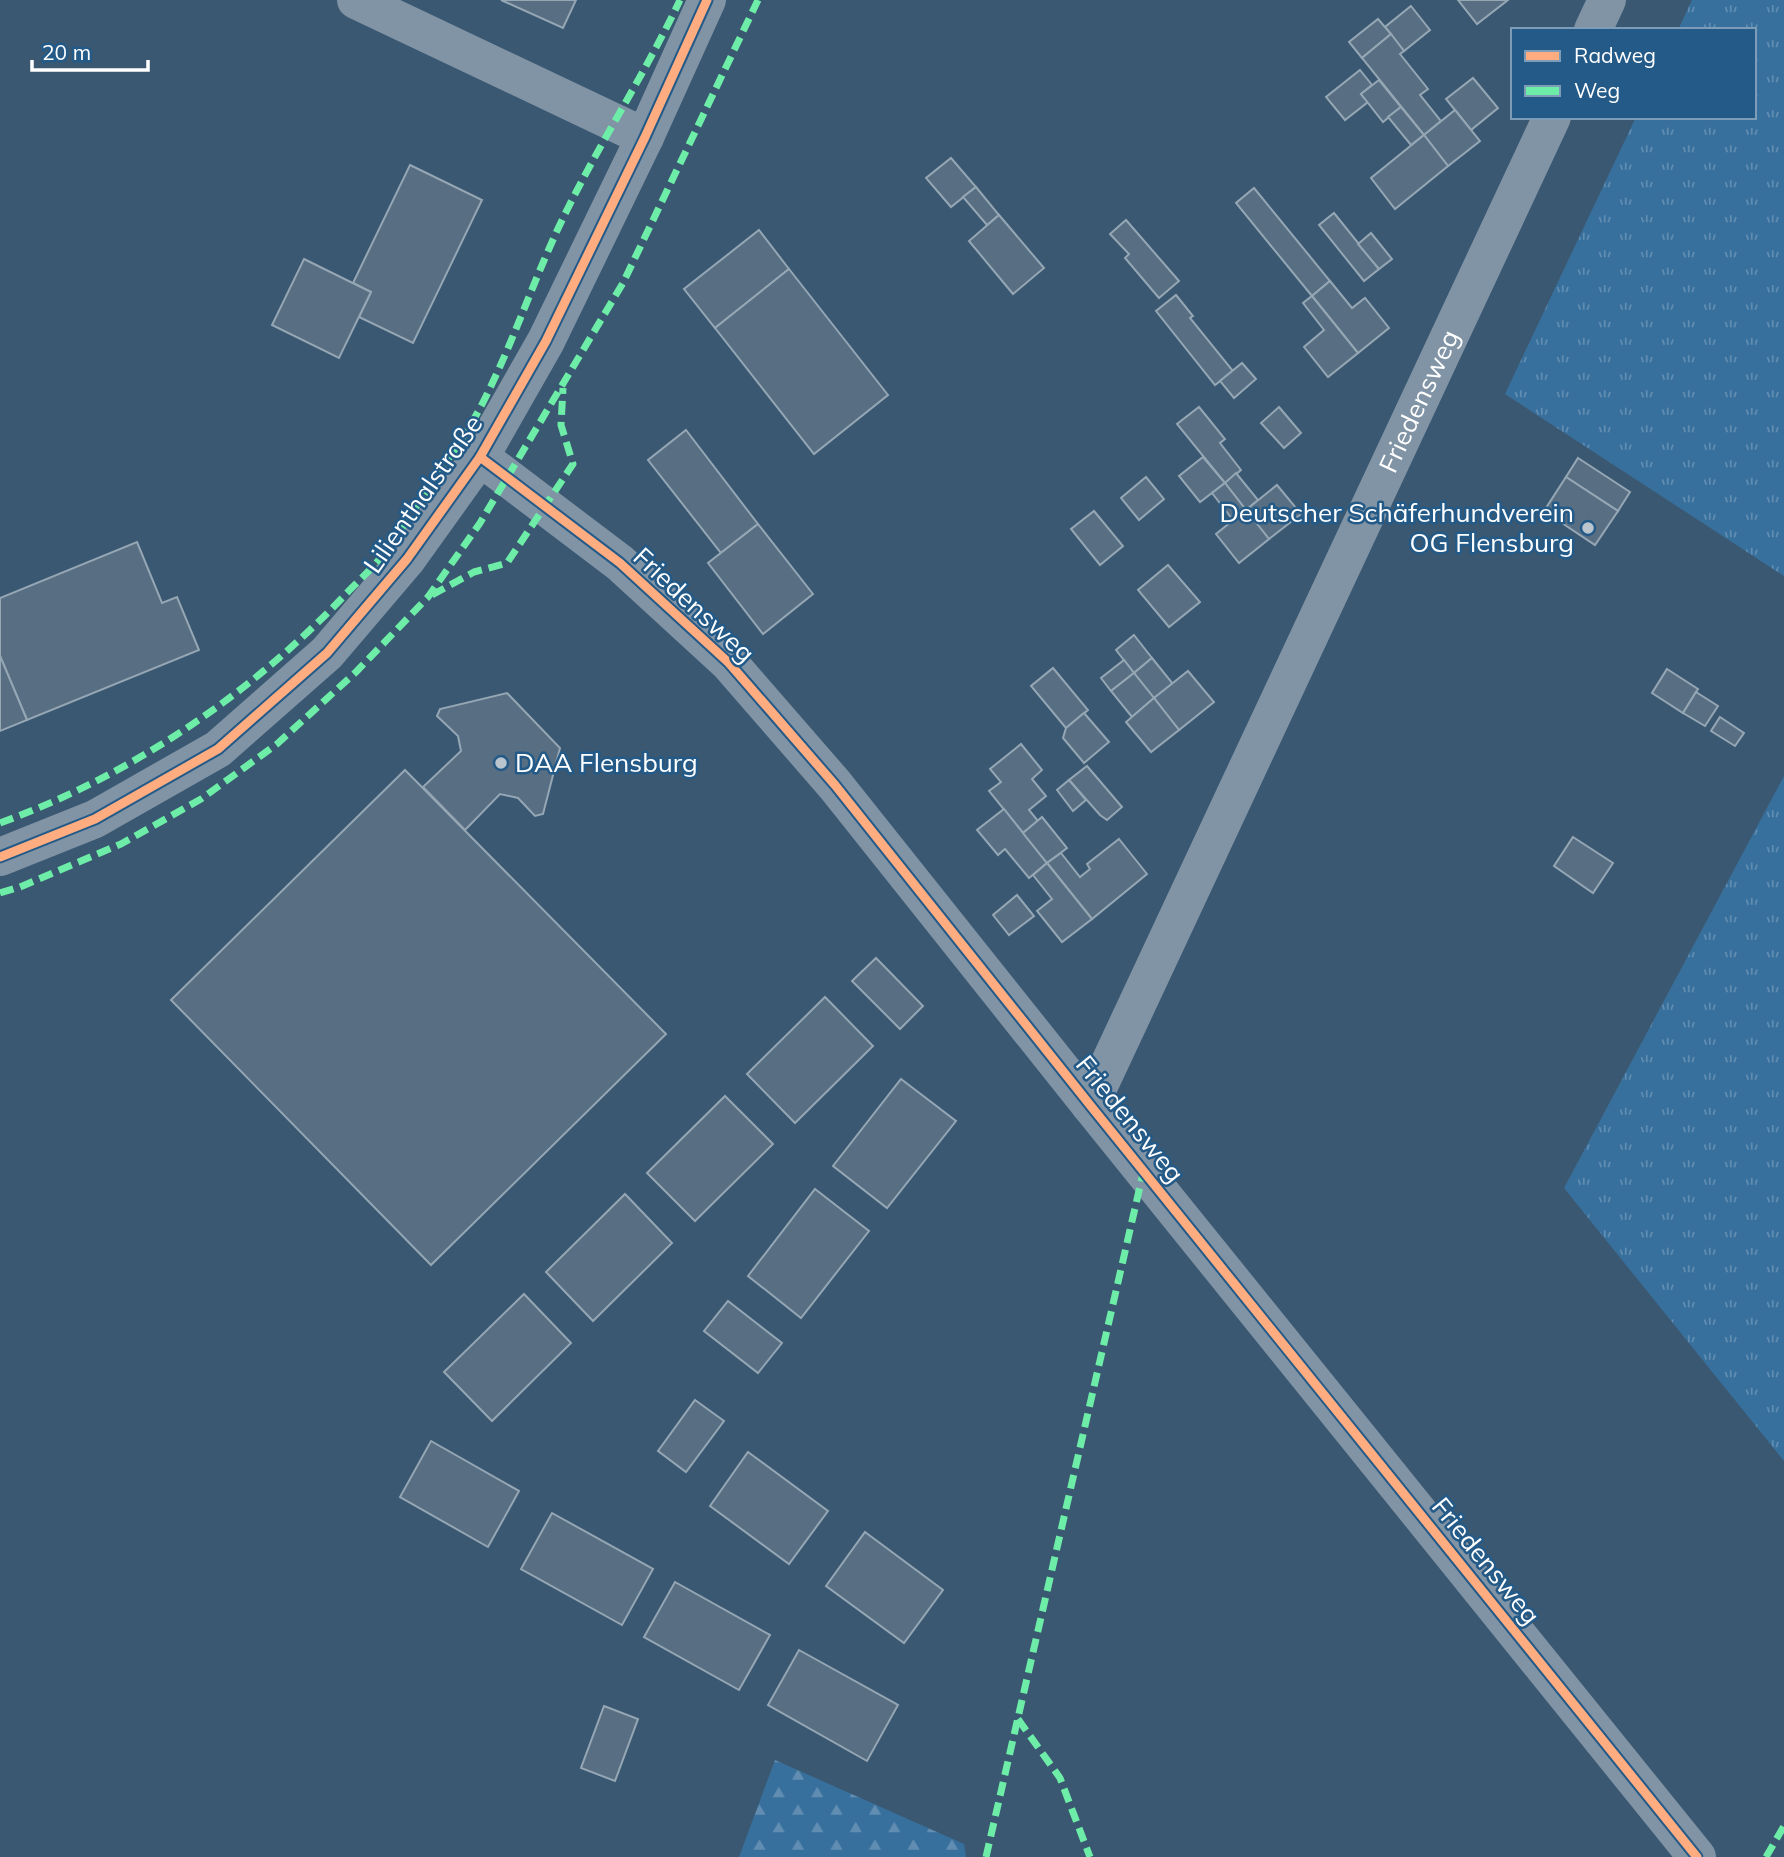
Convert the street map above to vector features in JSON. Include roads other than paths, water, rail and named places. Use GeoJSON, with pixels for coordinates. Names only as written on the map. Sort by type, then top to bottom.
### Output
{"type":"FeatureCollection","features":[{"type":"Feature","properties":{"kind":"street"},"geometry":{"type":"LineString","coordinates":[[356,0],[645,136]]}},
{"type":"Feature","properties":{"kind":"street","name":"Lilienthalstraße"},"geometry":{"type":"LineString","coordinates":[[0,857],[95,820],[218,749],[327,653],[407,559],[480,457],[546,341],[707,0]]}},
{"type":"Feature","properties":{"kind":"street"},"geometry":{"type":"LineString","coordinates":[[1594,28],[1607,0]]}},
{"type":"Feature","properties":{"kind":"street","name":"Friedensweg"},"geometry":{"type":"LineString","coordinates":[[1090,1105],[1551,119]]}},
{"type":"Feature","properties":{"kind":"street","name":"Friedensweg"},"geometry":{"type":"LineString","coordinates":[[480,457],[620,563],[729,663],[835,785],[1697,1857]]}},
{"type":"Feature","properties":{"kind":"place","name":"Deutscher Schäferhundverein OG Flensburg"},"geometry":{"type":"Point","coordinates":[1588,528]}},
{"type":"Feature","properties":{"kind":"place","name":"DAA Flensburg"},"geometry":{"type":"Point","coordinates":[501,763]}}]}
